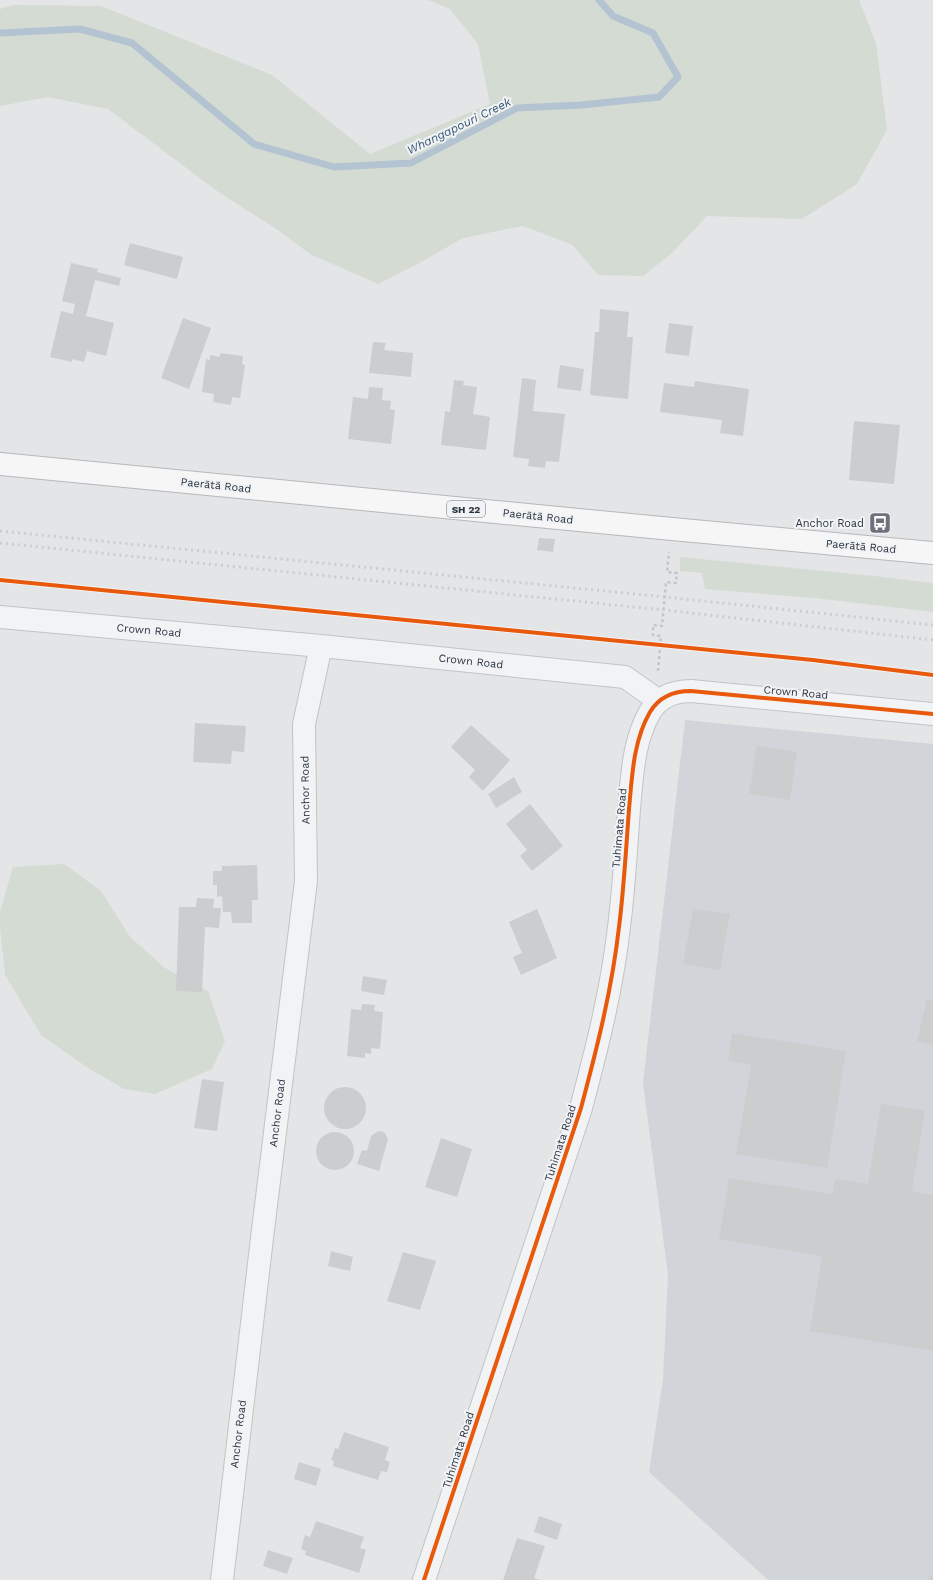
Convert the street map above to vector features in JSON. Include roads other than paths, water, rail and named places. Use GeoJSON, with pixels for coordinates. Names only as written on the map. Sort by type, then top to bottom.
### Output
{"type":"FeatureCollection","features":[{"type":"Feature","properties":{"kind":"highway","name":"Paerātā Road"},"geometry":{"type":"LineString","coordinates":[[0,464],[933,553]]}},
{"type":"Feature","properties":{"kind":"street","name":"Crown Road"},"geometry":{"type":"LineString","coordinates":[[0,617],[321,646],[625,677],[659,701],[670,694],[680,691],[691,691],[933,714]]}},
{"type":"Feature","properties":{"kind":"street","name":"Anchor Road"},"geometry":{"type":"LineString","coordinates":[[222,1580],[306,881],[304,724],[321,646]]}},
{"type":"Feature","properties":{"kind":"street","name":"Tuhimata Road"},"geometry":{"type":"LineString","coordinates":[[424,1580],[581,1108],[595,1058],[608,1001],[619,927],[632,777],[637,748],[643,727],[650,712],[659,701]]}},
{"type":"Feature","properties":{"kind":"waterway","name":"Whangapouri Creek"},"geometry":{"type":"LineString","coordinates":[[0,33],[80,29],[132,43],[254,144],[334,167],[411,163],[517,108],[581,105],[659,97],[678,77],[653,33],[613,16],[599,0]]}},
{"type":"Feature","properties":{"kind":"railway"},"geometry":{"type":"LineString","coordinates":[[0,531],[933,625]]}},
{"type":"Feature","properties":{"kind":"railway"},"geometry":{"type":"LineString","coordinates":[[0,543],[664,610],[933,640]]}},
{"type":"Feature","properties":{"kind":"place","name":"Anchor Road"},"geometry":{"type":"Point","coordinates":[880,523]}}]}
